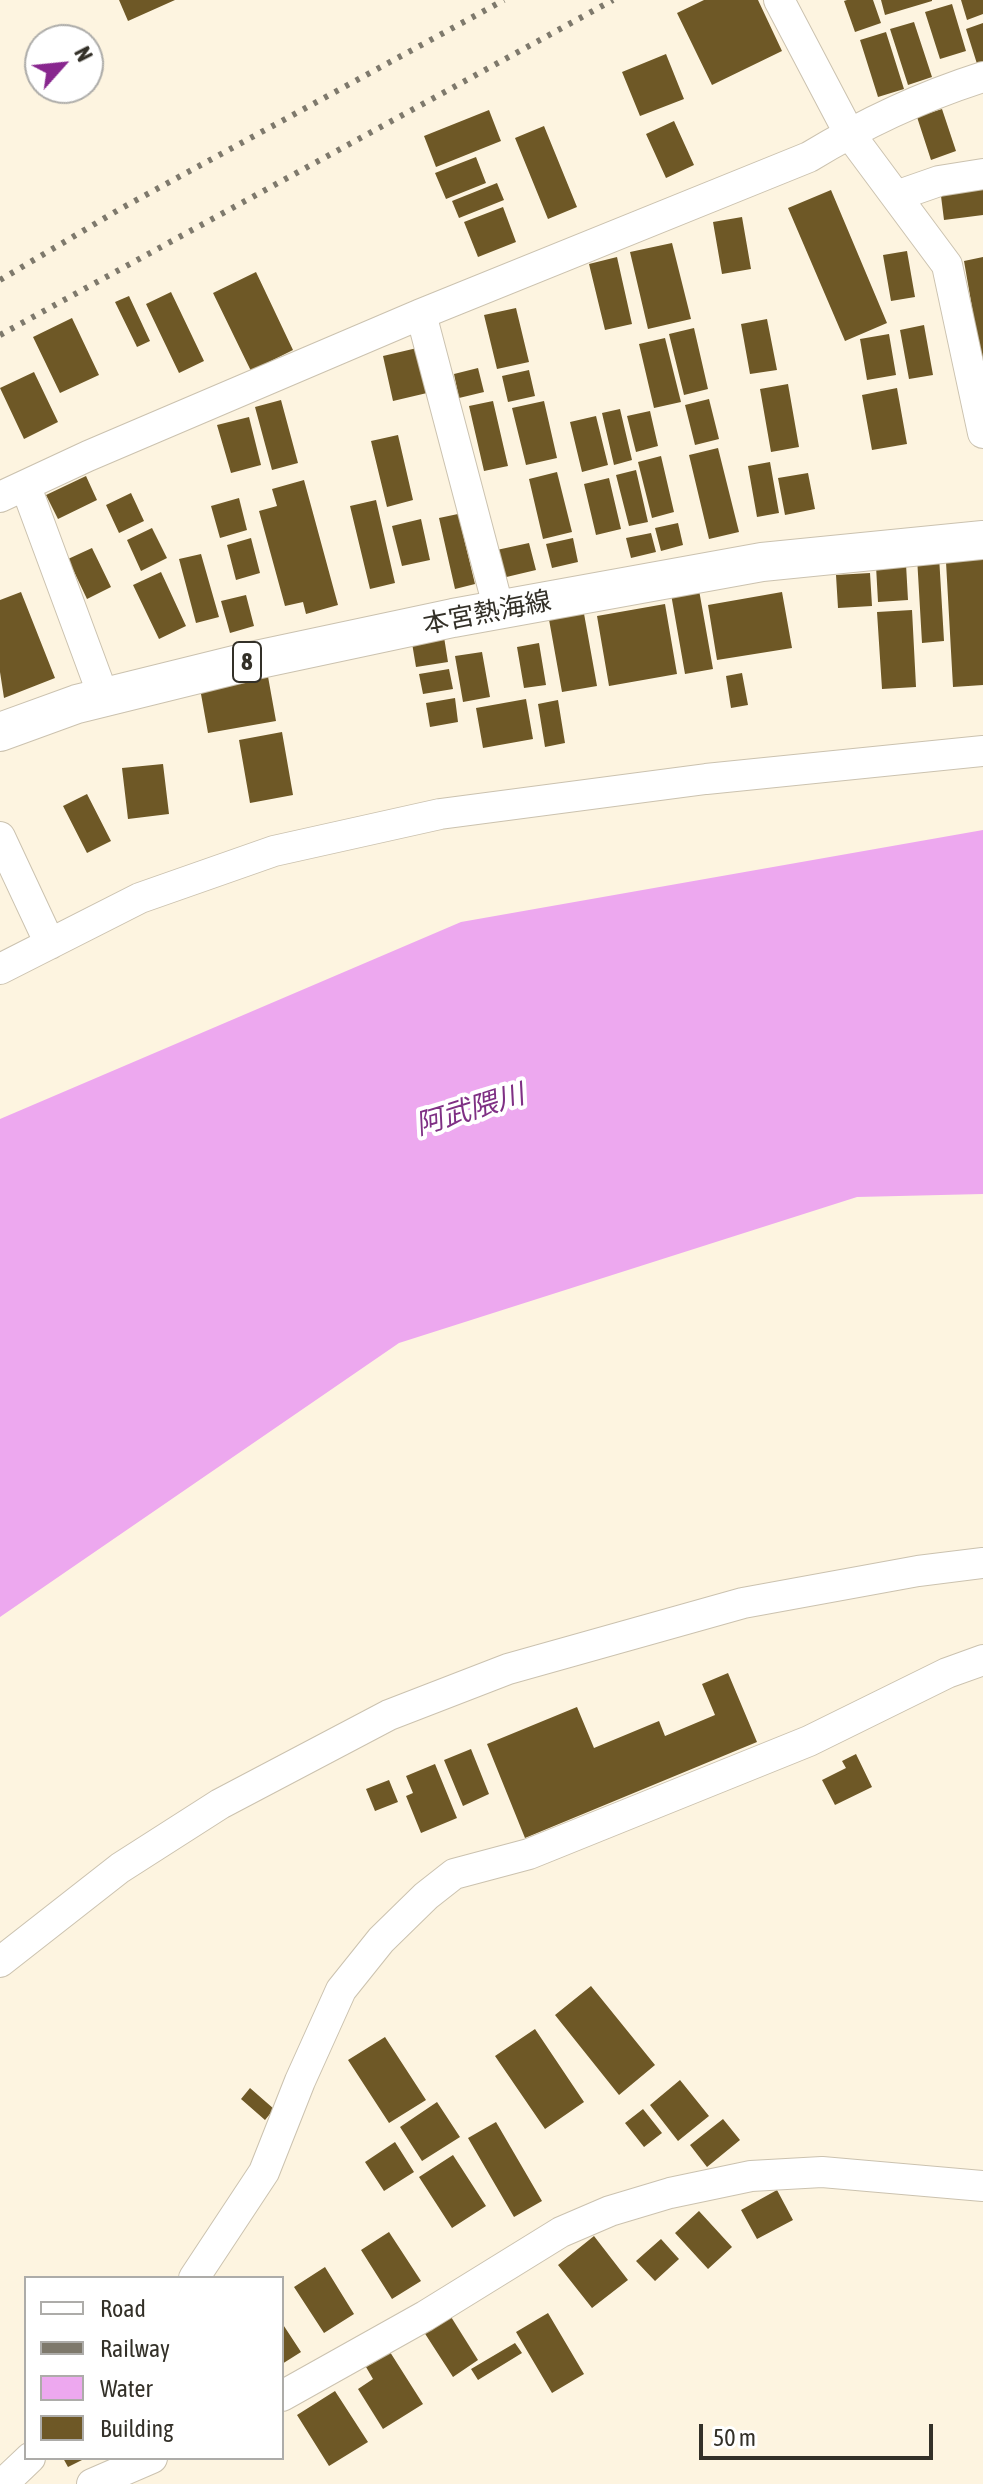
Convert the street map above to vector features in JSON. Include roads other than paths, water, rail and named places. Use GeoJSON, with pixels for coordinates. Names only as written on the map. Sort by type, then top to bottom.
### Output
{"type":"FeatureCollection","features":[{"type":"Feature","properties":{"kind":"main road","name":"本宮熱海線"},"geometry":{"type":"LineString","coordinates":[[0,732],[77,704],[251,661],[499,610],[762,562],[983,540]]}},
{"type":"Feature","properties":{"kind":"street"},"geometry":{"type":"LineString","coordinates":[[779,0],[849,133],[947,265],[983,433]]}},
{"type":"Feature","properties":{"kind":"street"},"geometry":{"type":"LineString","coordinates":[[104,698],[13,492],[88,456],[421,314],[809,157],[910,102],[983,77]]}},
{"type":"Feature","properties":{"kind":"street"},"geometry":{"type":"LineString","coordinates":[[896,196],[939,181],[983,174]]}},
{"type":"Feature","properties":{"kind":"street"},"geometry":{"type":"LineString","coordinates":[[421,314],[499,610]]}},
{"type":"Feature","properties":{"kind":"street"},"geometry":{"type":"LineString","coordinates":[[0,969],[140,898],[274,851],[440,814],[706,779],[983,751]]}},
{"type":"Feature","properties":{"kind":"street"},"geometry":{"type":"LineString","coordinates":[[0,837],[50,944]]}},
{"type":"Feature","properties":{"kind":"street"},"geometry":{"type":"LineString","coordinates":[[0,1962],[120,1868],[157,1844],[233,1797],[389,1715],[508,1669],[743,1603],[890,1576],[983,1563]]}},
{"type":"Feature","properties":{"kind":"street"},"geometry":{"type":"LineString","coordinates":[[195,2276],[264,2172],[290,2104],[341,1990],[381,1940],[426,1896],[454,1874],[529,1854],[618,1819],[809,1741],[947,1673],[983,1660]]}},
{"type":"Feature","properties":{"kind":"street"},"geometry":{"type":"LineString","coordinates":[[284,2395],[425,2316],[561,2232],[610,2211],[670,2193],[751,2176],[822,2172],[983,2186]]}},
{"type":"Feature","properties":{"kind":"street"},"geometry":{"type":"LineString","coordinates":[[6,2484],[28,2460]]}},
{"type":"Feature","properties":{"kind":"street"},"geometry":{"type":"LineString","coordinates":[[92,2484],[147,2460]]}},
{"type":"Feature","properties":{"kind":"water","name":"阿武隈川"},"geometry":{"type":"Polygon","coordinates":[[[983,830],[983,1194],[857,1197],[399,1343],[0,1617],[0,1119],[461,922],[983,830]]]}},
{"type":"Feature","properties":{"kind":"railway"},"geometry":{"type":"LineString","coordinates":[[0,280],[120,209],[504,0]]}},
{"type":"Feature","properties":{"kind":"railway"},"geometry":{"type":"LineString","coordinates":[[0,335],[613,0]]}}]}
